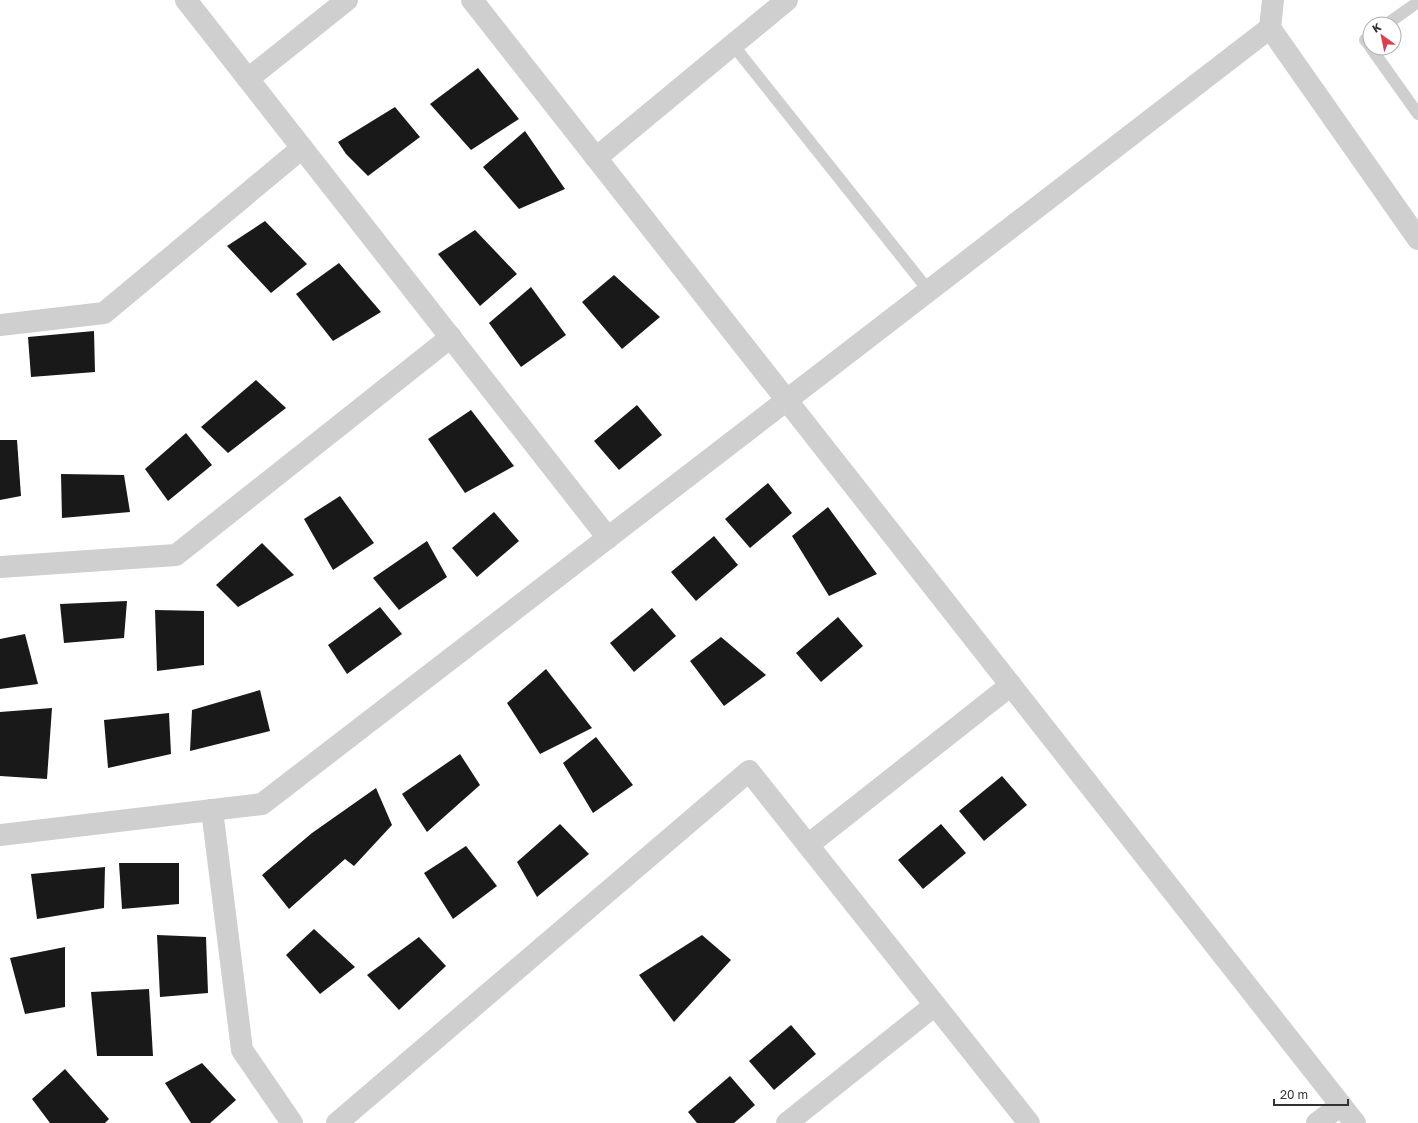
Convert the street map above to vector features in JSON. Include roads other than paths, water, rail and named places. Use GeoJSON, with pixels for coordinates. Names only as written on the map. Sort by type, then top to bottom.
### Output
{"type":"FeatureCollection","features":[{"type":"Feature","properties":{"kind":"street"},"geometry":{"type":"LineString","coordinates":[[186,0],[608,538]]}},
{"type":"Feature","properties":{"kind":"street"},"geometry":{"type":"LineString","coordinates":[[248,79],[347,0]]}},
{"type":"Feature","properties":{"kind":"street"},"geometry":{"type":"LineString","coordinates":[[472,0],[1355,1123]]}},
{"type":"Feature","properties":{"kind":"street"},"geometry":{"type":"LineString","coordinates":[[596,158],[787,0]]}},
{"type":"Feature","properties":{"kind":"street"},"geometry":{"type":"LineString","coordinates":[[1273,0],[1270,28],[1418,239]]}},
{"type":"Feature","properties":{"kind":"street"},"geometry":{"type":"LineString","coordinates":[[0,834],[262,804],[1270,28]]}},
{"type":"Feature","properties":{"kind":"street"},"geometry":{"type":"LineString","coordinates":[[0,325],[104,313],[302,148]]}},
{"type":"Feature","properties":{"kind":"street"},"geometry":{"type":"LineString","coordinates":[[0,567],[176,555],[451,337]]}},
{"type":"Feature","properties":{"kind":"street"},"geometry":{"type":"LineString","coordinates":[[808,845],[1011,685]]}},
{"type":"Feature","properties":{"kind":"street"},"geometry":{"type":"LineString","coordinates":[[337,1123],[749,771],[1029,1123]]}},
{"type":"Feature","properties":{"kind":"street"},"geometry":{"type":"LineString","coordinates":[[212,810],[242,1050],[292,1123]]}},
{"type":"Feature","properties":{"kind":"street"},"geometry":{"type":"LineString","coordinates":[[787,1123],[935,1005]]}},
{"type":"Feature","properties":{"kind":"street"},"geometry":{"type":"LineString","coordinates":[[1317,1123],[1341,1105]]}},
{"type":"Feature","properties":{"kind":"lane"},"geometry":{"type":"LineString","coordinates":[[1398,16],[1418,2]]}},
{"type":"Feature","properties":{"kind":"lane"},"geometry":{"type":"LineString","coordinates":[[733,45],[928,292]]}},
{"type":"Feature","properties":{"kind":"lane"},"geometry":{"type":"LineString","coordinates":[[1377,56],[1418,114]]}}]}
